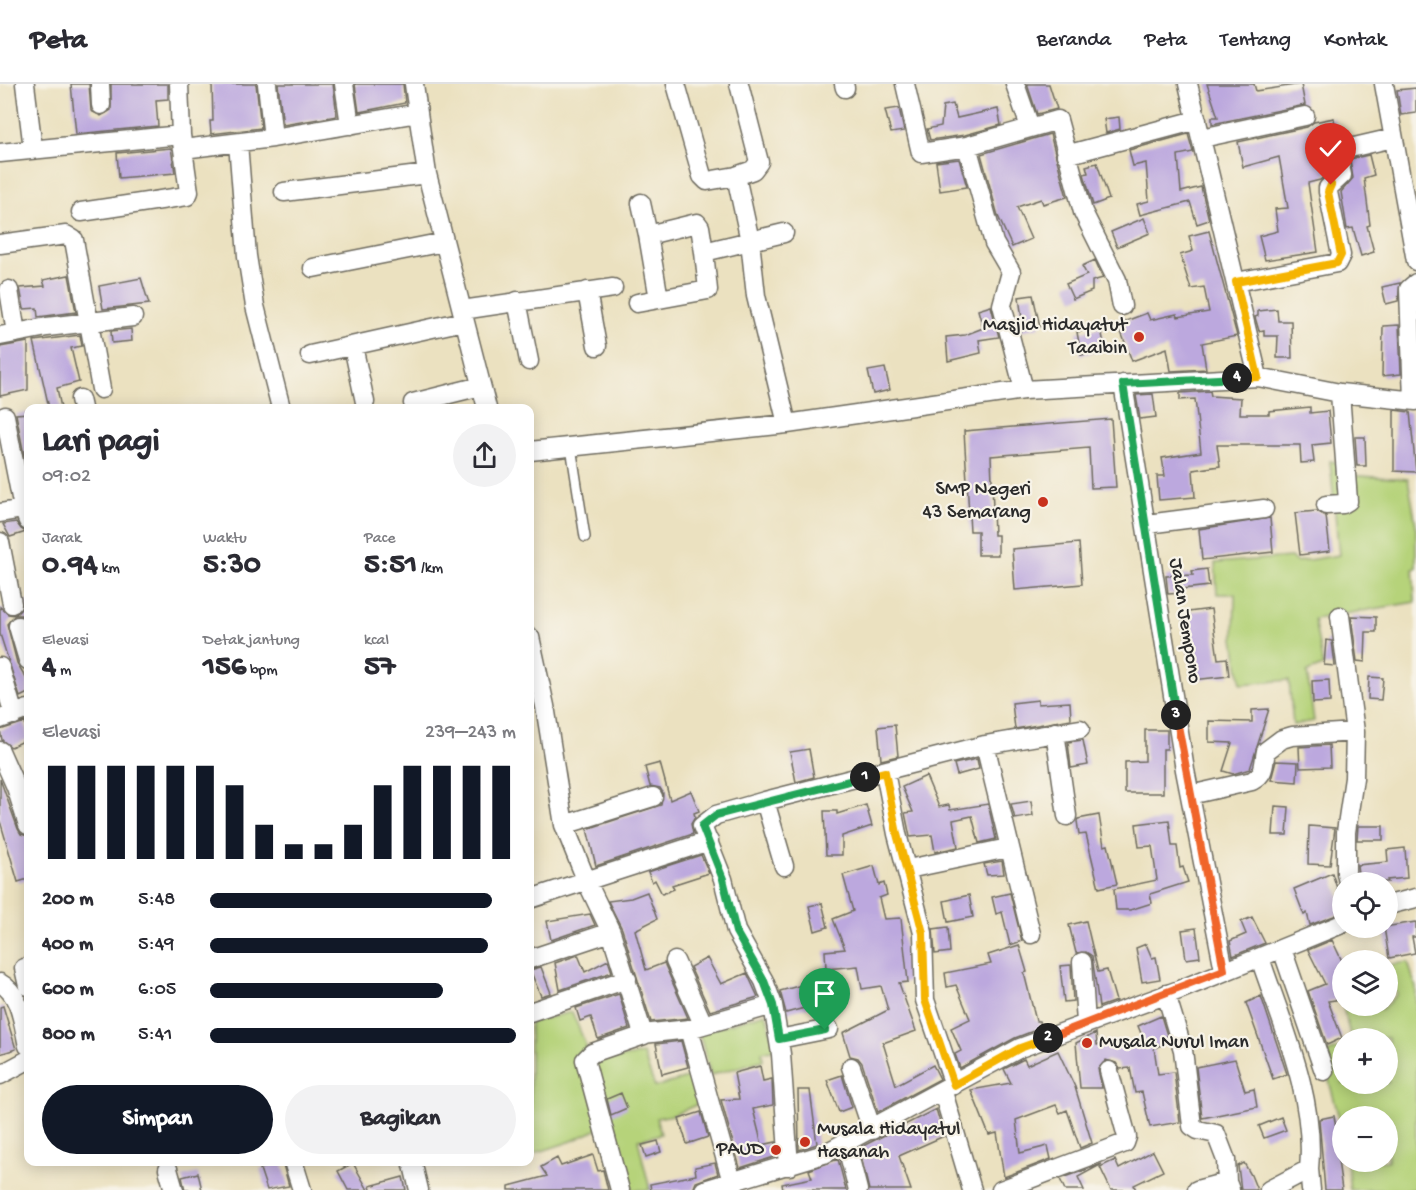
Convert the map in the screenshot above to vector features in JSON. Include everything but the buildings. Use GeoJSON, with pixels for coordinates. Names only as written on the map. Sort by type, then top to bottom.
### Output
{"type":"FeatureCollection","features":[{"type":"Feature","properties":{"kind":"street"},"geometry":{"type":"LineString","coordinates":[[26,84],[33,149]]}},
{"type":"Feature","properties":{"kind":"street"},"geometry":{"type":"LineString","coordinates":[[100,84],[101,105]]}},
{"type":"Feature","properties":{"kind":"street"},"geometry":{"type":"LineString","coordinates":[[81,212],[183,199],[189,192],[182,142],[179,84]]}},
{"type":"Feature","properties":{"kind":"street"},"geometry":{"type":"LineString","coordinates":[[267,84],[273,138]]}},
{"type":"Feature","properties":{"kind":"street"},"geometry":{"type":"LineString","coordinates":[[344,84],[350,125]]}},
{"type":"Feature","properties":{"kind":"street"},"geometry":{"type":"LineString","coordinates":[[414,84],[427,174],[486,404]]}},
{"type":"Feature","properties":{"kind":"street"},"geometry":{"type":"LineString","coordinates":[[676,84],[702,176],[707,181],[736,176],[753,170],[759,162],[739,84]]}},
{"type":"Feature","properties":{"kind":"street"},"geometry":{"type":"LineString","coordinates":[[905,84],[919,152],[967,146],[1058,120],[1083,212],[1117,280],[1122,306]]}},
{"type":"Feature","properties":{"kind":"street"},"geometry":{"type":"LineString","coordinates":[[1015,84],[1030,127]]}},
{"type":"Feature","properties":{"kind":"street"},"geometry":{"type":"LineString","coordinates":[[1188,84],[1258,377]]}},
{"type":"Feature","properties":{"kind":"street"},"geometry":{"type":"LineString","coordinates":[[1384,84],[1416,261]]}},
{"type":"Feature","properties":{"kind":"street"},"geometry":{"type":"LineString","coordinates":[[0,153],[33,149],[182,142],[238,143],[417,113]]}},
{"type":"Feature","properties":{"kind":"street"},"geometry":{"type":"LineString","coordinates":[[1066,155],[1200,129],[1305,116]]}},
{"type":"Feature","properties":{"kind":"street"},"geometry":{"type":"LineString","coordinates":[[1236,282],[1337,263],[1341,255],[1328,192],[1328,188],[1342,175],[1337,151],[1392,138]]}},
{"type":"Feature","properties":{"kind":"street"},"geometry":{"type":"LineString","coordinates":[[238,143],[247,256],[255,306],[280,404]]}},
{"type":"Feature","properties":{"kind":"street"},"geometry":{"type":"LineString","coordinates":[[967,146],[993,243],[1011,272],[1002,305],[1024,390]]}},
{"type":"Feature","properties":{"kind":"street"},"geometry":{"type":"LineString","coordinates":[[284,192],[427,174]]}},
{"type":"Feature","properties":{"kind":"street"},"geometry":{"type":"LineString","coordinates":[[736,176],[750,241],[756,296],[787,424]]}},
{"type":"Feature","properties":{"kind":"street"},"geometry":{"type":"LineString","coordinates":[[641,203],[659,299]]}},
{"type":"Feature","properties":{"kind":"street"},"geometry":{"type":"LineString","coordinates":[[637,303],[708,290],[700,226],[697,223],[648,234]]}},
{"type":"Feature","properties":{"kind":"street"},"geometry":{"type":"LineString","coordinates":[[704,252],[784,232]]}},
{"type":"Feature","properties":{"kind":"street"},"geometry":{"type":"LineString","coordinates":[[0,244],[66,235],[71,236],[74,240],[101,389]]}},
{"type":"Feature","properties":{"kind":"street"},"geometry":{"type":"LineString","coordinates":[[313,268],[444,242]]}},
{"type":"Feature","properties":{"kind":"street"},"geometry":{"type":"LineString","coordinates":[[534,451],[787,424],[1024,390],[1123,384],[1258,377],[1340,393],[1415,401],[1409,289],[1416,283]]}},
{"type":"Feature","properties":{"kind":"street"},"geometry":{"type":"LineString","coordinates":[[310,355],[353,346],[517,301],[613,288]]}},
{"type":"Feature","properties":{"kind":"street"},"geometry":{"type":"LineString","coordinates":[[9,290],[8,335],[133,317]]}},
{"type":"Feature","properties":{"kind":"street"},"geometry":{"type":"LineString","coordinates":[[587,291],[597,346]]}},
{"type":"Feature","properties":{"kind":"street"},"geometry":{"type":"LineString","coordinates":[[517,301],[529,361]]}},
{"type":"Feature","properties":{"kind":"street"},"geometry":{"type":"LineString","coordinates":[[353,346],[365,402]]}},
{"type":"Feature","properties":{"kind":"street","name":"Jalan Jempono"},"geometry":{"type":"LineString","coordinates":[[1123,384],[1190,795],[1224,970]]}},
{"type":"Feature","properties":{"kind":"street"},"geometry":{"type":"LineString","coordinates":[[413,403],[481,386]]}},
{"type":"Feature","properties":{"kind":"street"},"geometry":{"type":"LineString","coordinates":[[1326,506],[1343,504],[1348,501],[1340,393]]}},
{"type":"Feature","properties":{"kind":"street"},"geometry":{"type":"LineString","coordinates":[[5,416],[24,499]]}},
{"type":"Feature","properties":{"kind":"street"},"geometry":{"type":"LineString","coordinates":[[1147,524],[1264,509]]}},
{"type":"Feature","properties":{"kind":"street"},"geometry":{"type":"LineString","coordinates":[[0,513],[24,512]]}},
{"type":"Feature","properties":{"kind":"street"},"geometry":{"type":"LineString","coordinates":[[0,542],[12,604]]}},
{"type":"Feature","properties":{"kind":"street"},"geometry":{"type":"LineString","coordinates":[[1340,616],[1355,732],[1354,778],[1346,832],[1346,872]]}},
{"type":"Feature","properties":{"kind":"street"},"geometry":{"type":"LineString","coordinates":[[18,626],[24,646]]}},
{"type":"Feature","properties":{"kind":"street"},"geometry":{"type":"LineString","coordinates":[[534,655],[545,706],[564,825],[586,882],[611,932],[644,1035]]}},
{"type":"Feature","properties":{"kind":"street"},"geometry":{"type":"LineString","coordinates":[[0,667],[14,714]]}},
{"type":"Feature","properties":{"kind":"street"},"geometry":{"type":"LineString","coordinates":[[789,1166],[779,1039],[773,1005],[764,981],[736,932],[723,879],[702,826],[706,819],[765,801],[986,745],[1080,729]]}},
{"type":"Feature","properties":{"kind":"street"},"geometry":{"type":"LineString","coordinates":[[1055,732],[1067,816]]}},
{"type":"Feature","properties":{"kind":"street"},"geometry":{"type":"LineString","coordinates":[[1190,795],[1252,781],[1264,772],[1266,752],[1282,739],[1300,735],[1355,732]]}},
{"type":"Feature","properties":{"kind":"street"},"geometry":{"type":"LineString","coordinates":[[986,745],[1008,848],[1031,934]]}},
{"type":"Feature","properties":{"kind":"street"},"geometry":{"type":"LineString","coordinates":[[0,751],[24,812]]}},
{"type":"Feature","properties":{"kind":"street"},"geometry":{"type":"LineString","coordinates":[[885,772],[897,834],[908,869],[925,943],[925,1000],[949,1088],[972,1190]]}},
{"type":"Feature","properties":{"kind":"street"},"geometry":{"type":"LineString","coordinates":[[564,825],[654,796]]}},
{"type":"Feature","properties":{"kind":"street"},"geometry":{"type":"LineString","coordinates":[[765,801],[784,866]]}},
{"type":"Feature","properties":{"kind":"street"},"geometry":{"type":"LineString","coordinates":[[534,898],[709,841]]}},
{"type":"Feature","properties":{"kind":"street"},"geometry":{"type":"LineString","coordinates":[[908,869],[1008,848]]}},
{"type":"Feature","properties":{"kind":"street"},"geometry":{"type":"LineString","coordinates":[[1398,902],[1416,898]]}},
{"type":"Feature","properties":{"kind":"street"},"geometry":{"type":"LineString","coordinates":[[709,1189],[789,1166],[846,1143],[1020,1048],[1260,958],[1332,928]]}},
{"type":"Feature","properties":{"kind":"street"},"geometry":{"type":"LineString","coordinates":[[534,958],[611,932]]}},
{"type":"Feature","properties":{"kind":"street"},"geometry":{"type":"LineString","coordinates":[[1282,949],[1324,1071]]}},
{"type":"Feature","properties":{"kind":"street"},"geometry":{"type":"LineString","coordinates":[[1260,958],[1292,1053],[1305,1104],[1311,1190]]}},
{"type":"Feature","properties":{"kind":"street"},"geometry":{"type":"LineString","coordinates":[[675,961],[696,1026],[732,1182]]}},
{"type":"Feature","properties":{"kind":"street"},"geometry":{"type":"LineString","coordinates":[[1082,962],[1086,1023]]}},
{"type":"Feature","properties":{"kind":"street"},"geometry":{"type":"LineString","coordinates":[[534,1011],[627,980]]}},
{"type":"Feature","properties":{"kind":"street"},"geometry":{"type":"LineString","coordinates":[[0,983],[9,988],[16,997],[24,1030]]}},
{"type":"Feature","properties":{"kind":"street"},"geometry":{"type":"LineString","coordinates":[[1166,994],[1183,1050],[1192,1126],[1198,1131],[1216,1134],[1226,1160],[1228,1186],[1197,1190]]}},
{"type":"Feature","properties":{"kind":"street"},"geometry":{"type":"LineString","coordinates":[[620,1190],[585,1060],[592,1053],[644,1035],[696,1026],[773,1005]]}},
{"type":"Feature","properties":{"kind":"street"},"geometry":{"type":"LineString","coordinates":[[779,1039],[829,1029]]}},
{"type":"Feature","properties":{"kind":"street"},"geometry":{"type":"LineString","coordinates":[[0,1075],[24,1062]]}},
{"type":"Feature","properties":{"kind":"street"},"geometry":{"type":"LineString","coordinates":[[850,1067],[872,1130]]}},
{"type":"Feature","properties":{"kind":"street"},"geometry":{"type":"LineString","coordinates":[[1001,1190],[1125,1143],[1127,1137],[1109,1071]]}},
{"type":"Feature","properties":{"kind":"street"},"geometry":{"type":"LineString","coordinates":[[846,1143],[858,1190]]}},
{"type":"Feature","properties":{"kind":"street"},"geometry":{"type":"LineString","coordinates":[[295,1166],[302,1190]]}},
{"type":"Feature","properties":{"kind":"street"},"geometry":{"type":"LineString","coordinates":[[413,1166],[419,1190]]}},
{"type":"Feature","properties":{"kind":"street"},"geometry":{"type":"LineString","coordinates":[[168,1169],[174,1190]]}},
{"type":"Feature","properties":{"kind":"street"},"geometry":{"type":"LineString","coordinates":[[1269,1190],[1309,1169]]}},
{"type":"Feature","properties":{"kind":"lane"},"geometry":{"type":"LineString","coordinates":[[571,447],[585,537]]}},
{"type":"Feature","properties":{"kind":"green space"},"geometry":{"type":"Polygon","coordinates":[[[1330,461],[1342,463],[1345,475],[1408,479],[1416,525],[1416,568],[1413,569],[1415,602],[1314,619],[1323,666],[1307,672],[1314,721],[1293,725],[1289,680],[1241,684],[1234,638],[1235,594],[1217,594],[1215,563],[1291,557],[1296,562],[1339,555],[1330,461]]]}},
{"type":"Feature","properties":{"kind":"green space"},"geometry":{"type":"Polygon","coordinates":[[[1408,962],[1416,988],[1416,1190],[1350,1190],[1348,1172],[1398,1172],[1398,1106],[1336,1106],[1333,1094],[1398,1094],[1398,1028],[1348,1028],[1345,1016],[1398,1016],[1398,964],[1408,962]]]}},
{"type":"Feature","properties":{"kind":"green space"},"geometry":{"type":"Polygon","coordinates":[[[572,1012],[593,1062],[643,1054],[655,1087],[695,1076],[705,1101],[673,1115],[656,1118],[661,1134],[638,1140],[650,1190],[632,1190],[613,1122],[572,1141],[534,1154],[534,1021],[572,1012]]]}},
{"type":"Feature","properties":{"kind":"green space"},"geometry":{"type":"Polygon","coordinates":[[[766,1013],[775,1049],[762,1052],[763,1060],[711,1075],[699,1033],[766,1013]]]}},
{"type":"Feature","properties":{"kind":"green space"},"geometry":{"type":"Polygon","coordinates":[[[1332,1051],[1332,1092],[1322,1055],[1332,1051]]]}},
{"type":"Feature","properties":{"kind":"place","name":"Masjid Hidayatut Taaibin"},"geometry":{"type":"Point","coordinates":[1139,337]}},
{"type":"Feature","properties":{"kind":"place","name":"SMP Negeri 43 Semarang"},"geometry":{"type":"Point","coordinates":[1043,502]}},
{"type":"Feature","properties":{"kind":"place","name":"Musala Nurul Iman"},"geometry":{"type":"Point","coordinates":[1087,1043]}},
{"type":"Feature","properties":{"kind":"place","name":"Musala Hidayatul Hasanah"},"geometry":{"type":"Point","coordinates":[805,1142]}},
{"type":"Feature","properties":{"kind":"place","name":"PAUD"},"geometry":{"type":"Point","coordinates":[776,1150]}},
{"type":"Feature","properties":{"kind":"route"},"geometry":{"type":"LineString","coordinates":[[825,1030],[779,1039],[773,1005],[764,981],[736,932],[723,879],[702,826],[706,819],[716,815],[885,772],[897,834],[908,869],[925,943],[925,1000],[954,1085],[1020,1048],[1179,990],[1224,970],[1185,770],[1123,384],[1258,377],[1236,282],[1337,263],[1340,260],[1341,255],[1328,192],[1331,185]]}}]}
